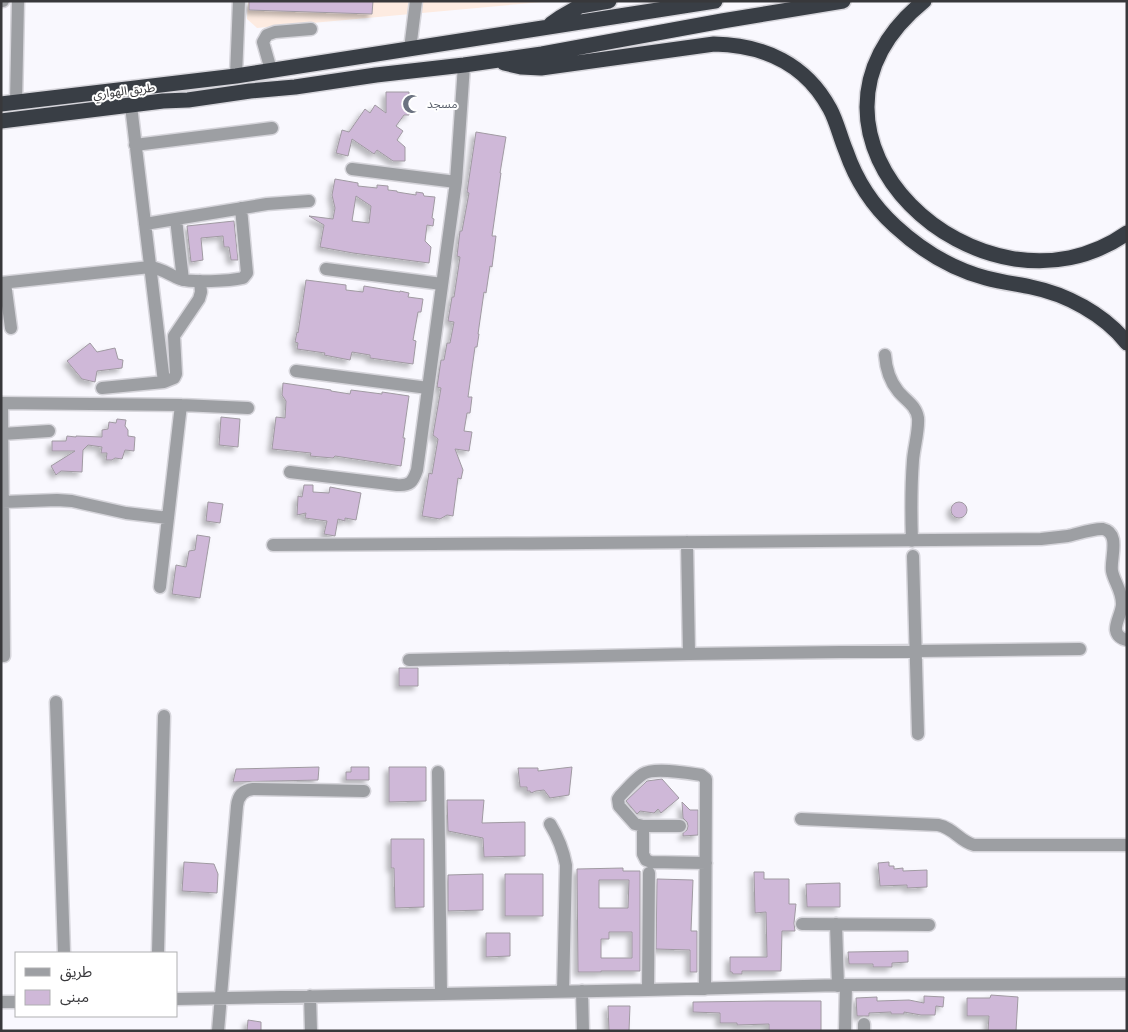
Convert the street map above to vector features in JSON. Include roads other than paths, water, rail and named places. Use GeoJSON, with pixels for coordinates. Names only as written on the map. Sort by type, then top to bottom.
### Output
{"type":"FeatureCollection","features":[{"type":"Feature","properties":{"kind":"highway"},"geometry":{"type":"LineString","coordinates":[[546,28],[580,6],[609,1]]}},
{"type":"Feature","properties":{"kind":"highway","name":"طريق الهواري"},"geometry":{"type":"LineString","coordinates":[[9,104],[236,76],[715,1]]}},
{"type":"Feature","properties":{"kind":"highway","name":"طريق الهواري"},"geometry":{"type":"LineString","coordinates":[[1,121],[339,82],[376,75],[464,65],[592,45],[843,1]]}},
{"type":"Feature","properties":{"kind":"highway"},"geometry":{"type":"LineString","coordinates":[[924,1],[904,19],[885,46],[876,62],[867,98],[867,121],[872,144],[884,169],[908,203],[929,222],[954,238],[984,251],[1013,258],[1042,260],[1070,258],[1098,250],[1127,233]]}},
{"type":"Feature","properties":{"kind":"highway"},"geometry":{"type":"LineString","coordinates":[[492,61],[521,67],[541,68],[714,44],[743,46],[769,53],[804,75],[823,97],[836,121],[845,150],[859,180],[875,205],[907,236],[937,257],[971,273],[1000,282],[1046,291],[1075,302],[1113,328],[1127,343]]}},
{"type":"Feature","properties":{"kind":"street"},"geometry":{"type":"LineString","coordinates":[[9,104],[18,1]]}},
{"type":"Feature","properties":{"kind":"street"},"geometry":{"type":"LineString","coordinates":[[236,76],[239,1]]}},
{"type":"Feature","properties":{"kind":"street"},"geometry":{"type":"LineString","coordinates":[[410,49],[416,1]]}},
{"type":"Feature","properties":{"kind":"street"},"geometry":{"type":"LineString","coordinates":[[271,70],[263,42],[267,35],[271,32],[311,29]]}},
{"type":"Feature","properties":{"kind":"street"},"geometry":{"type":"LineString","coordinates":[[290,472],[397,485],[410,483],[415,478],[456,182],[464,65]]}},
{"type":"Feature","properties":{"kind":"street"},"geometry":{"type":"LineString","coordinates":[[131,106],[164,382]]}},
{"type":"Feature","properties":{"kind":"street"},"geometry":{"type":"LineString","coordinates":[[135,145],[272,128]]}},
{"type":"Feature","properties":{"kind":"street"},"geometry":{"type":"LineString","coordinates":[[352,169],[456,182]]}},
{"type":"Feature","properties":{"kind":"street"},"geometry":{"type":"LineString","coordinates":[[145,224],[282,202],[309,201]]}},
{"type":"Feature","properties":{"kind":"street"},"geometry":{"type":"LineString","coordinates":[[11,328],[3,283],[150,267],[157,268],[183,280],[200,282],[243,278],[247,270],[241,208]]}},
{"type":"Feature","properties":{"kind":"street"},"geometry":{"type":"LineString","coordinates":[[176,219],[183,280]]}},
{"type":"Feature","properties":{"kind":"street"},"geometry":{"type":"LineString","coordinates":[[326,269],[442,284]]}},
{"type":"Feature","properties":{"kind":"street"},"geometry":{"type":"LineString","coordinates":[[102,388],[172,380],[175,376],[174,336],[199,299],[201,292],[200,282]]}},
{"type":"Feature","properties":{"kind":"street"},"geometry":{"type":"LineString","coordinates":[[885,355],[888,374],[892,382],[903,397],[914,407],[918,418],[911,485],[912,541]]}},
{"type":"Feature","properties":{"kind":"street"},"geometry":{"type":"LineString","coordinates":[[296,371],[428,388]]}},
{"type":"Feature","properties":{"kind":"street"},"geometry":{"type":"LineString","coordinates":[[4,656],[2,403],[181,405],[248,408]]}},
{"type":"Feature","properties":{"kind":"street"},"geometry":{"type":"LineString","coordinates":[[160,587],[181,405]]}},
{"type":"Feature","properties":{"kind":"street"},"geometry":{"type":"LineString","coordinates":[[2,434],[49,431]]}},
{"type":"Feature","properties":{"kind":"street"},"geometry":{"type":"LineString","coordinates":[[3,502],[72,501],[126,513],[168,518]]}},
{"type":"Feature","properties":{"kind":"street"},"geometry":{"type":"LineString","coordinates":[[273,545],[1042,539],[1068,536],[1098,529],[1105,530],[1112,537],[1112,569],[1119,586],[1122,602],[1116,631],[1120,638],[1127,640]]}},
{"type":"Feature","properties":{"kind":"street"},"geometry":{"type":"LineString","coordinates":[[687,542],[689,654]]}},
{"type":"Feature","properties":{"kind":"street"},"geometry":{"type":"LineString","coordinates":[[913,556],[918,734]]}},
{"type":"Feature","properties":{"kind":"street"},"geometry":{"type":"LineString","coordinates":[[408,660],[1080,649]]}},
{"type":"Feature","properties":{"kind":"street"},"geometry":{"type":"LineString","coordinates":[[56,702],[64,952]]}},
{"type":"Feature","properties":{"kind":"street"},"geometry":{"type":"LineString","coordinates":[[158,952],[164,716]]}},
{"type":"Feature","properties":{"kind":"street"},"geometry":{"type":"LineString","coordinates":[[680,826],[643,826],[635,824],[618,806],[620,796],[639,778],[647,772],[654,770],[702,775],[706,779],[705,989]]}},
{"type":"Feature","properties":{"kind":"street"},"geometry":{"type":"LineString","coordinates":[[438,772],[441,994]]}},
{"type":"Feature","properties":{"kind":"street"},"geometry":{"type":"LineString","coordinates":[[218,1031],[237,806],[240,795],[248,789],[364,791]]}},
{"type":"Feature","properties":{"kind":"street"},"geometry":{"type":"LineString","coordinates":[[801,819],[938,825],[950,829],[963,840],[974,845],[1127,845]]}},
{"type":"Feature","properties":{"kind":"street"},"geometry":{"type":"LineString","coordinates":[[550,824],[564,851],[566,865],[563,992]]}},
{"type":"Feature","properties":{"kind":"street"},"geometry":{"type":"LineString","coordinates":[[643,826],[646,860],[651,862],[706,862]]}},
{"type":"Feature","properties":{"kind":"street"},"geometry":{"type":"LineString","coordinates":[[648,990],[650,874]]}},
{"type":"Feature","properties":{"kind":"street"},"geometry":{"type":"LineString","coordinates":[[802,924],[929,925]]}},
{"type":"Feature","properties":{"kind":"street"},"geometry":{"type":"LineString","coordinates":[[836,924],[845,1031]]}},
{"type":"Feature","properties":{"kind":"street"},"geometry":{"type":"LineString","coordinates":[[178,999],[842,986],[1127,984]]}},
{"type":"Feature","properties":{"kind":"street"},"geometry":{"type":"LineString","coordinates":[[582,991],[583,1031]]}},
{"type":"Feature","properties":{"kind":"street"},"geometry":{"type":"LineString","coordinates":[[310,996],[311,1031]]}},
{"type":"Feature","properties":{"kind":"street"},"geometry":{"type":"LineString","coordinates":[[1,1002],[15,1002]]}},
{"type":"Feature","properties":{"kind":"place","name":"مسجد"},"geometry":{"type":"Point","coordinates":[412,104]}}]}
